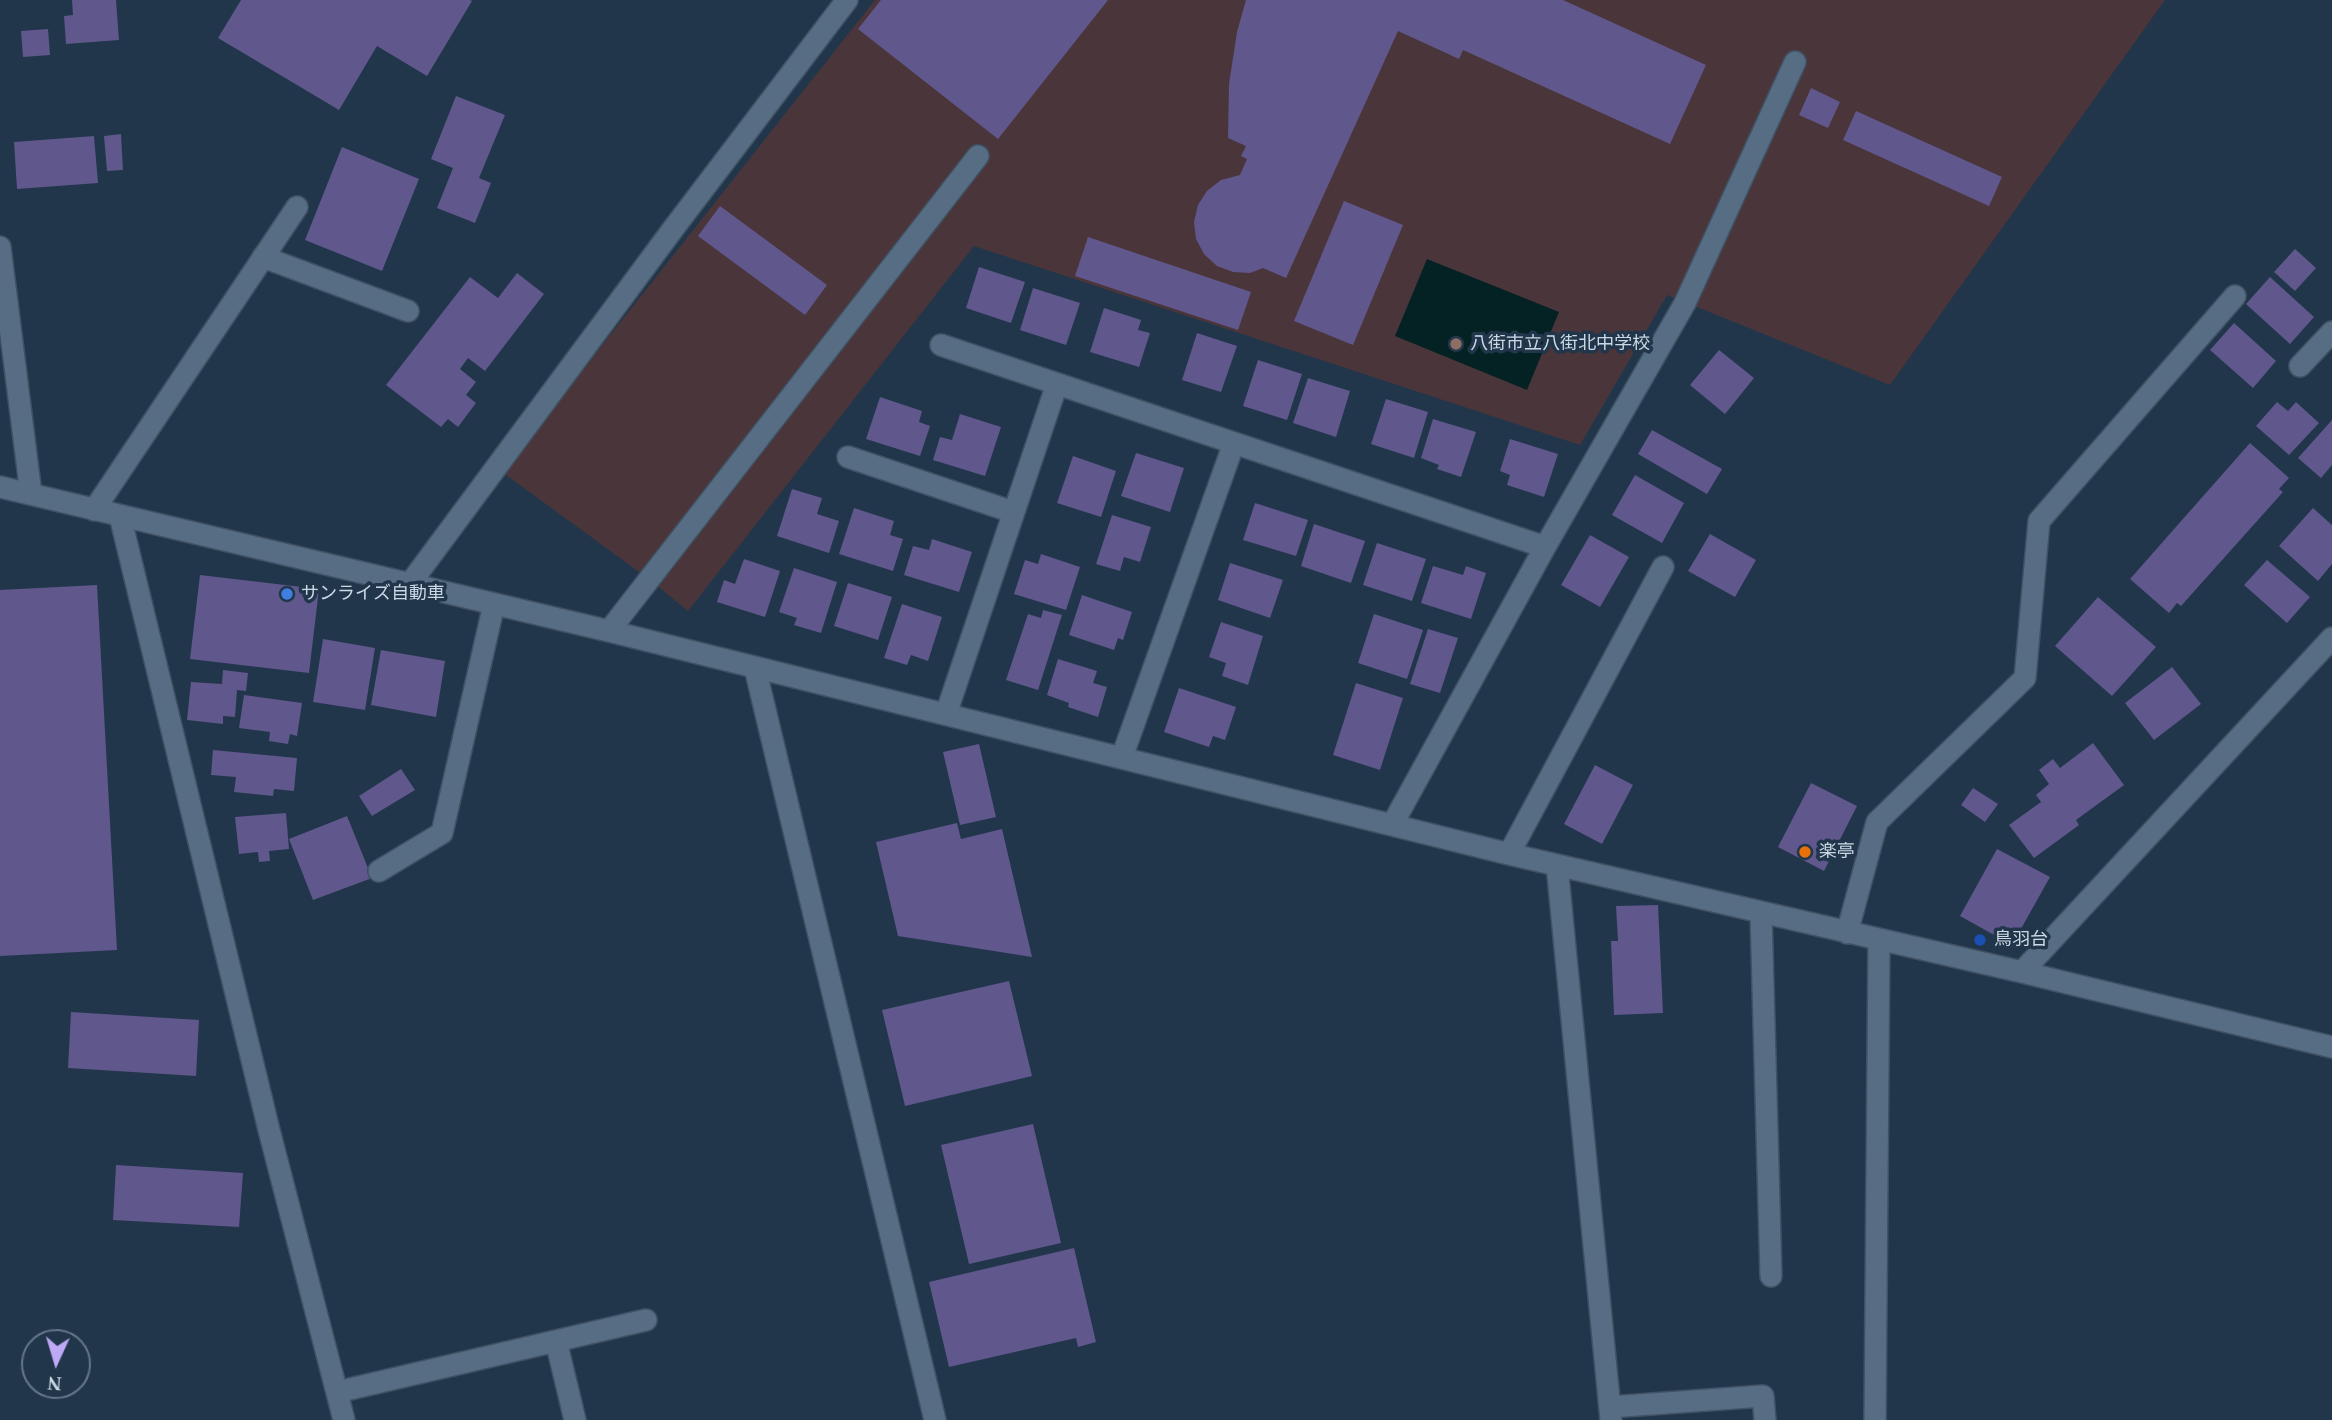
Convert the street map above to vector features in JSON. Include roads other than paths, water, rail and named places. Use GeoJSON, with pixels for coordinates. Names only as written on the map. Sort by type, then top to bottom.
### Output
{"type":"FeatureCollection","features":[{"type":"Feature","properties":{"kind":"street"},"geometry":{"type":"LineString","coordinates":[[409,585],[656,251],[847,0]]}},
{"type":"Feature","properties":{"kind":"street"},"geometry":{"type":"LineString","coordinates":[[1392,825],[1545,547],[1685,303],[1795,62]]}},
{"type":"Feature","properties":{"kind":"street"},"geometry":{"type":"LineString","coordinates":[[609,631],[978,156]]}},
{"type":"Feature","properties":{"kind":"street"},"geometry":{"type":"LineString","coordinates":[[94,510],[297,207]]}},
{"type":"Feature","properties":{"kind":"street"},"geometry":{"type":"LineString","coordinates":[[0,247],[31,494]]}},
{"type":"Feature","properties":{"kind":"street"},"geometry":{"type":"LineString","coordinates":[[263,257],[408,311]]}},
{"type":"Feature","properties":{"kind":"street"},"geometry":{"type":"LineString","coordinates":[[1847,933],[1877,822],[2025,678],[2039,521],[2235,296]]}},
{"type":"Feature","properties":{"kind":"street"},"geometry":{"type":"LineString","coordinates":[[2300,366],[2332,332]]}},
{"type":"Feature","properties":{"kind":"street"},"geometry":{"type":"LineString","coordinates":[[941,345],[1545,547]]}},
{"type":"Feature","properties":{"kind":"street"},"geometry":{"type":"LineString","coordinates":[[946,714],[1057,384]]}},
{"type":"Feature","properties":{"kind":"street"},"geometry":{"type":"LineString","coordinates":[[1122,757],[1234,443]]}},
{"type":"Feature","properties":{"kind":"street"},"geometry":{"type":"LineString","coordinates":[[848,457],[1013,512]]}},
{"type":"Feature","properties":{"kind":"street"},"geometry":{"type":"LineString","coordinates":[[0,487],[609,631],[1509,854],[2022,972],[2332,1047]]}},
{"type":"Feature","properties":{"kind":"street"},"geometry":{"type":"LineString","coordinates":[[120,516],[266,1116],[344,1420]]}},
{"type":"Feature","properties":{"kind":"street"},"geometry":{"type":"LineString","coordinates":[[1509,854],[1663,567]]}},
{"type":"Feature","properties":{"kind":"street"},"geometry":{"type":"LineString","coordinates":[[379,871],[442,833],[494,604]]}},
{"type":"Feature","properties":{"kind":"street"},"geometry":{"type":"LineString","coordinates":[[2022,972],[2332,638]]}},
{"type":"Feature","properties":{"kind":"street"},"geometry":{"type":"LineString","coordinates":[[755,668],[935,1420]]}},
{"type":"Feature","properties":{"kind":"street"},"geometry":{"type":"LineString","coordinates":[[1558,865],[1611,1413],[1763,1396],[1765,1420]]}},
{"type":"Feature","properties":{"kind":"street"},"geometry":{"type":"LineString","coordinates":[[1761,913],[1771,1276]]}},
{"type":"Feature","properties":{"kind":"street"},"geometry":{"type":"LineString","coordinates":[[1875,1420],[1879,939]]}},
{"type":"Feature","properties":{"kind":"street"},"geometry":{"type":"LineString","coordinates":[[337,1392],[646,1320]]}},
{"type":"Feature","properties":{"kind":"street"},"geometry":{"type":"LineString","coordinates":[[556,1341],[575,1420]]}},
{"type":"Feature","properties":{"kind":"place","name":"八街市立八街北中学校"},"geometry":{"type":"Point","coordinates":[1456,344]}},
{"type":"Feature","properties":{"kind":"place","name":"サンライズ自動車"},"geometry":{"type":"Point","coordinates":[287,594]}},
{"type":"Feature","properties":{"kind":"place","name":"楽亭"},"geometry":{"type":"Point","coordinates":[1805,852]}},
{"type":"Feature","properties":{"kind":"place","name":"鳥羽台"},"geometry":{"type":"Point","coordinates":[1980,940]}}]}
